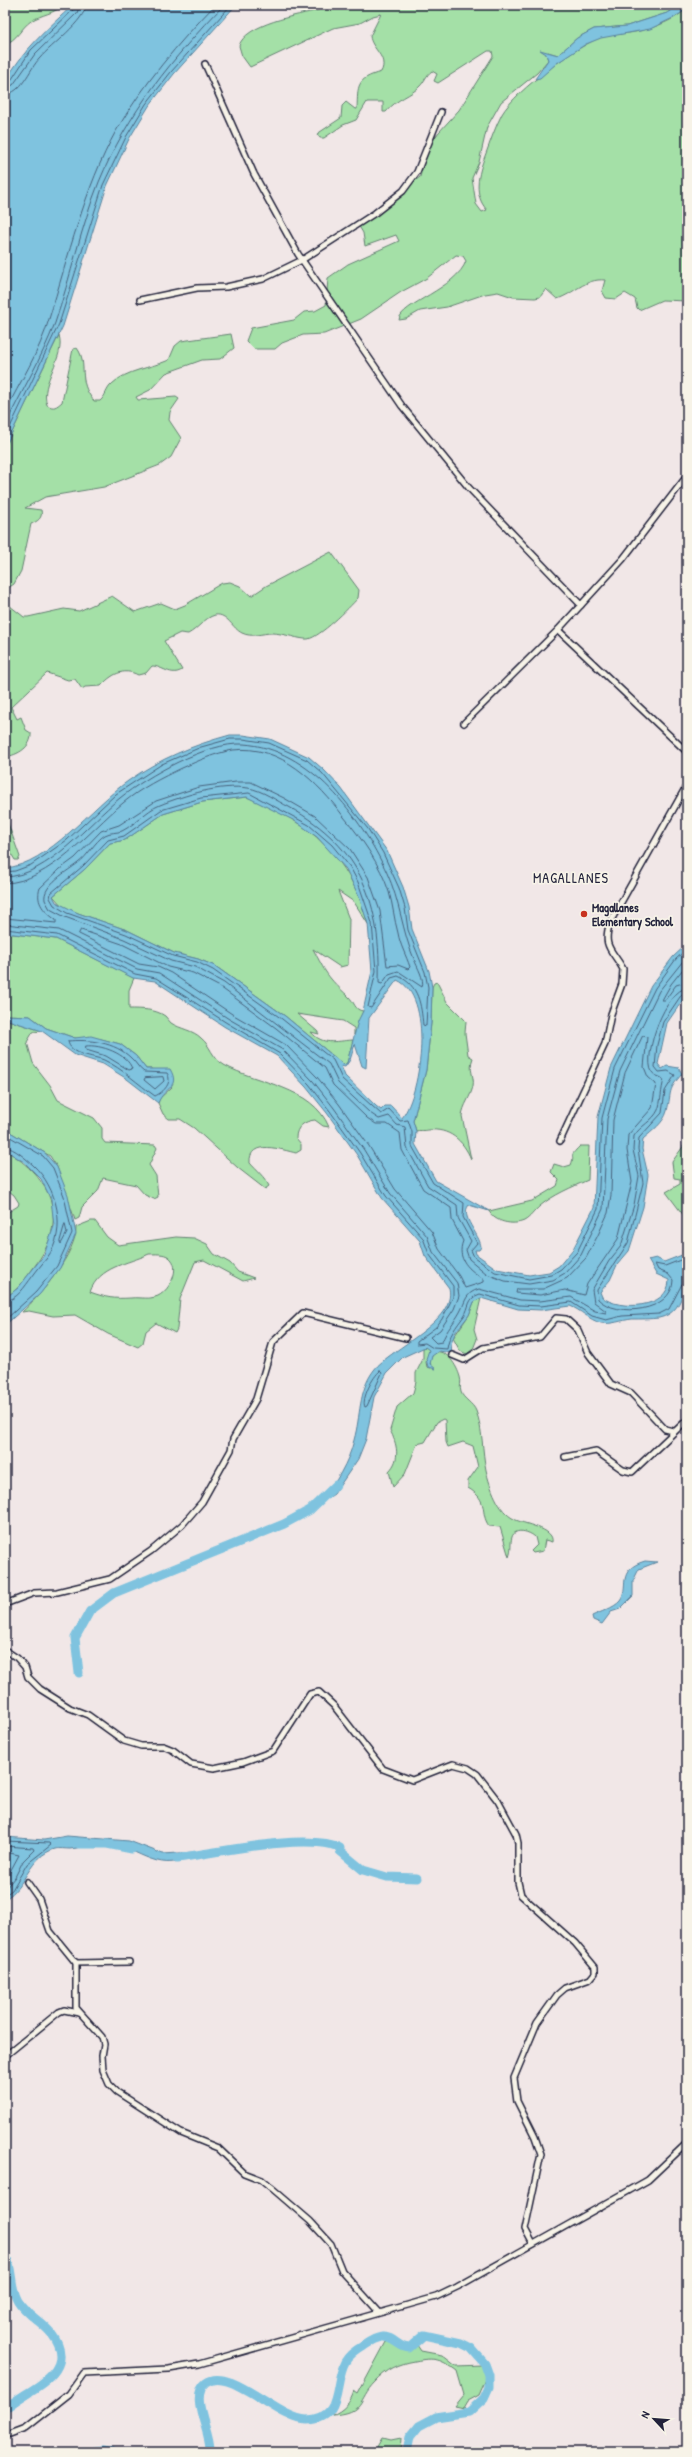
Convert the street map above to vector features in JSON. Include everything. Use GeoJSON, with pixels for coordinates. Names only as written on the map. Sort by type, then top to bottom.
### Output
{"type":"FeatureCollection","features":[{"type":"Feature","properties":{"kind":"street"},"geometry":{"type":"LineString","coordinates":[[205,64],[254,174],[302,260],[402,406],[469,488],[581,605]]}},
{"type":"Feature","properties":{"kind":"street"},"geometry":{"type":"LineString","coordinates":[[140,300],[197,288],[226,287],[263,279],[302,260],[375,213],[403,191],[417,172],[441,112]]}},
{"type":"Feature","properties":{"kind":"street"},"geometry":{"type":"LineString","coordinates":[[464,723],[558,630],[623,559],[687,476]]}},
{"type":"Feature","properties":{"kind":"street"},"geometry":{"type":"LineString","coordinates":[[558,630],[687,752]]}},
{"type":"Feature","properties":{"kind":"street"},"geometry":{"type":"LineString","coordinates":[[560,1141],[579,1096],[601,1055],[622,984],[623,969],[608,949],[606,942],[610,922],[687,785]]}},
{"type":"Feature","properties":{"kind":"street"},"geometry":{"type":"LineString","coordinates":[[5,1604],[34,1593],[57,1592],[110,1579],[151,1551],[182,1525],[202,1502],[231,1450],[233,1439],[256,1399],[273,1342],[303,1313],[406,1338]]}},
{"type":"Feature","properties":{"kind":"street"},"geometry":{"type":"LineString","coordinates":[[452,1355],[464,1360],[483,1348],[540,1337],[556,1318],[566,1319],[578,1330],[588,1353],[611,1384],[631,1393],[665,1429],[673,1430]]}},
{"type":"Feature","properties":{"kind":"street"},"geometry":{"type":"LineString","coordinates":[[565,1457],[596,1451],[623,1470],[632,1472],[673,1430],[687,1420]]}},
{"type":"Feature","properties":{"kind":"street"},"geometry":{"type":"LineString","coordinates":[[5,1650],[17,1658],[25,1667],[28,1678],[40,1689],[70,1708],[88,1714],[124,1741],[141,1746],[163,1746],[173,1750],[191,1764],[214,1768],[243,1762],[273,1751],[310,1694],[319,1692],[334,1706],[383,1769],[412,1780],[453,1764],[468,1768],[477,1774],[498,1801],[516,1834],[518,1844],[518,1882],[521,1895],[575,1943],[595,1967],[595,1973],[590,1979],[565,1988],[557,1995],[537,2023],[514,2078],[516,2101],[535,2137],[541,2154],[536,2184],[525,2229],[533,2244]]}},
{"type":"Feature","properties":{"kind":"street"},"geometry":{"type":"LineString","coordinates":[[27,1882],[39,1899],[50,1931],[76,1963],[76,2008],[102,2037],[104,2044],[101,2064],[109,2084],[114,2090],[182,2133],[218,2148],[244,2172],[262,2180],[274,2190],[310,2221],[331,2244],[342,2271],[379,2312]]}},
{"type":"Feature","properties":{"kind":"street"},"geometry":{"type":"LineString","coordinates":[[76,1963],[129,1962]]}},
{"type":"Feature","properties":{"kind":"street"},"geometry":{"type":"LineString","coordinates":[[5,2056],[59,2012],[64,2010],[80,2013]]}},
{"type":"Feature","properties":{"kind":"street"},"geometry":{"type":"LineString","coordinates":[[5,2433],[10,2434],[26,2428],[69,2394],[84,2373],[169,2369],[199,2364],[443,2294],[648,2180],[687,2142]]}},
{"type":"Feature","properties":{"kind":"green space"},"geometry":{"type":"Polygon","coordinates":[[[5,5],[63,5],[56,10],[31,21],[13,40],[5,44],[5,5]]]}},
{"type":"Feature","properties":{"kind":"green space"},"geometry":{"type":"Polygon","coordinates":[[[324,5],[679,5],[667,13],[627,26],[594,29],[577,38],[558,55],[548,52],[546,54],[548,60],[537,73],[501,102],[487,127],[479,162],[472,178],[476,204],[482,212],[487,210],[478,191],[479,177],[483,163],[502,114],[520,93],[549,69],[594,40],[605,36],[637,32],[652,28],[667,22],[687,9],[687,301],[662,300],[639,310],[635,299],[625,293],[616,299],[606,298],[602,291],[605,280],[598,280],[591,281],[557,299],[546,289],[540,297],[535,298],[513,297],[498,292],[485,294],[447,307],[420,311],[406,319],[399,320],[402,314],[409,308],[441,287],[461,271],[466,261],[463,256],[456,255],[427,278],[401,292],[361,319],[324,334],[303,335],[282,343],[275,349],[254,349],[246,341],[251,328],[294,320],[304,312],[315,311],[326,305],[328,278],[348,264],[399,241],[396,235],[365,246],[363,233],[357,223],[420,177],[427,148],[459,110],[493,56],[492,51],[488,51],[438,83],[434,81],[437,74],[432,71],[428,74],[422,84],[395,103],[386,112],[383,112],[383,102],[367,102],[356,120],[343,125],[324,138],[320,138],[317,134],[341,118],[342,106],[346,102],[357,109],[358,89],[363,80],[381,72],[383,62],[371,41],[370,36],[381,14],[373,16],[360,23],[333,28],[250,67],[242,56],[239,46],[243,38],[261,26],[319,10],[324,5]]]}},
{"type":"Feature","properties":{"kind":"green space"},"geometry":{"type":"Polygon","coordinates":[[[231,334],[234,348],[220,359],[202,360],[166,373],[150,390],[136,397],[138,400],[176,397],[179,399],[170,412],[169,420],[181,438],[171,457],[160,465],[104,487],[45,497],[25,508],[41,510],[41,517],[31,524],[21,571],[14,584],[5,590],[5,447],[59,335],[59,353],[46,387],[47,405],[51,407],[62,402],[73,349],[77,348],[82,360],[85,386],[94,401],[100,401],[110,386],[124,375],[169,360],[175,346],[181,341],[231,334]]]}},
{"type":"Feature","properties":{"kind":"green space"},"geometry":{"type":"Polygon","coordinates":[[[331,552],[359,590],[358,598],[334,622],[320,633],[308,639],[272,633],[250,635],[239,631],[223,616],[215,615],[211,616],[188,634],[180,633],[164,641],[182,670],[178,672],[170,672],[156,666],[152,666],[146,673],[138,675],[127,672],[118,673],[101,686],[85,687],[82,689],[75,679],[68,680],[47,673],[11,707],[17,719],[21,717],[26,730],[31,733],[31,738],[23,750],[5,757],[5,602],[24,617],[64,609],[79,611],[112,596],[135,612],[161,603],[175,609],[185,605],[222,583],[230,582],[240,586],[251,596],[266,586],[331,552]]]}},
{"type":"Feature","properties":{"kind":"green space"},"geometry":{"type":"Polygon","coordinates":[[[247,797],[290,818],[308,830],[324,844],[338,860],[350,879],[360,900],[368,924],[354,902],[338,891],[349,919],[348,965],[340,967],[313,949],[331,979],[350,998],[358,1009],[363,1011],[354,1035],[354,1028],[343,1021],[297,1014],[317,1031],[319,1034],[311,1032],[320,1039],[330,1042],[353,1040],[347,1063],[344,1065],[285,1016],[215,966],[198,959],[174,953],[127,930],[63,907],[53,896],[85,869],[110,843],[125,840],[163,814],[202,802],[247,797]]]}},
{"type":"Feature","properties":{"kind":"green space"},"geometry":{"type":"Polygon","coordinates":[[[5,815],[20,857],[18,860],[15,860],[5,844],[5,815]]]}},
{"type":"Feature","properties":{"kind":"green space"},"geometry":{"type":"Polygon","coordinates":[[[5,933],[56,939],[134,978],[129,990],[129,1009],[143,1009],[157,1012],[165,1016],[171,1023],[198,1035],[216,1059],[224,1065],[297,1094],[321,1113],[329,1127],[323,1126],[315,1120],[301,1125],[297,1131],[296,1138],[301,1144],[301,1150],[296,1153],[275,1148],[260,1148],[255,1150],[251,1155],[250,1163],[267,1182],[269,1186],[265,1189],[238,1168],[194,1128],[180,1119],[169,1119],[163,1114],[158,1103],[160,1098],[172,1087],[152,1069],[146,1069],[136,1056],[120,1044],[101,1039],[75,1038],[46,1028],[30,1016],[5,1015],[5,933]]]}},
{"type":"Feature","properties":{"kind":"green space"},"geometry":{"type":"Polygon","coordinates":[[[437,982],[447,1002],[466,1021],[465,1033],[468,1055],[473,1058],[471,1069],[473,1082],[472,1090],[462,1116],[471,1159],[464,1146],[449,1133],[436,1130],[416,1131],[413,1121],[426,1070],[431,1023],[432,987],[434,983],[437,982]]]}},
{"type":"Feature","properties":{"kind":"green space"},"geometry":{"type":"Polygon","coordinates":[[[5,1019],[42,1031],[33,1032],[27,1042],[33,1063],[50,1085],[58,1100],[94,1118],[102,1128],[102,1139],[105,1143],[155,1145],[157,1148],[149,1165],[156,1176],[158,1197],[154,1199],[145,1195],[136,1185],[103,1178],[98,1191],[82,1207],[79,1218],[75,1220],[57,1167],[50,1156],[5,1129],[5,1019]]]}},
{"type":"Feature","properties":{"kind":"green space"},"geometry":{"type":"Polygon","coordinates":[[[687,1141],[687,1220],[666,1192],[680,1184],[680,1179],[674,1178],[672,1162],[687,1141]]]}},
{"type":"Feature","properties":{"kind":"green space"},"geometry":{"type":"Polygon","coordinates":[[[580,1146],[589,1146],[588,1180],[551,1198],[524,1221],[509,1223],[499,1220],[491,1215],[489,1211],[532,1201],[557,1186],[559,1180],[551,1172],[554,1164],[564,1167],[571,1165],[573,1154],[580,1146]]]}},
{"type":"Feature","properties":{"kind":"green space"},"geometry":{"type":"Polygon","coordinates":[[[5,1150],[22,1161],[45,1187],[51,1202],[53,1217],[51,1233],[45,1250],[21,1284],[5,1298],[5,1214],[18,1206],[19,1203],[14,1195],[5,1188],[5,1150]]]}},
{"type":"Feature","properties":{"kind":"green space"},"geometry":{"type":"Polygon","coordinates":[[[91,1221],[95,1221],[107,1237],[118,1245],[176,1237],[194,1238],[207,1244],[214,1254],[230,1263],[238,1272],[254,1278],[243,1281],[204,1260],[195,1262],[180,1299],[177,1329],[175,1333],[156,1323],[146,1331],[143,1343],[138,1347],[108,1334],[75,1315],[53,1316],[29,1311],[22,1312],[48,1284],[64,1260],[75,1237],[76,1227],[91,1221]],[[149,1254],[107,1271],[94,1283],[90,1292],[115,1298],[148,1298],[158,1296],[167,1289],[173,1278],[173,1261],[169,1257],[162,1254],[149,1254]]]}},
{"type":"Feature","properties":{"kind":"green space"},"geometry":{"type":"Polygon","coordinates":[[[481,1298],[474,1329],[477,1339],[473,1349],[467,1354],[460,1351],[453,1338],[469,1315],[474,1302],[481,1298]]]}},
{"type":"Feature","properties":{"kind":"green space"},"geometry":{"type":"Polygon","coordinates":[[[426,1347],[431,1351],[426,1362],[427,1367],[431,1368],[430,1360],[434,1352],[443,1353],[454,1363],[461,1379],[460,1390],[476,1411],[481,1433],[486,1470],[496,1498],[503,1510],[508,1515],[518,1521],[543,1530],[552,1537],[552,1542],[545,1540],[543,1551],[533,1553],[531,1551],[537,1545],[535,1537],[530,1533],[519,1531],[512,1537],[509,1557],[500,1527],[489,1526],[486,1521],[482,1502],[475,1493],[468,1488],[468,1481],[478,1467],[473,1446],[463,1442],[448,1447],[446,1442],[445,1420],[443,1419],[437,1422],[425,1442],[417,1444],[405,1474],[393,1487],[389,1471],[395,1462],[397,1451],[390,1430],[397,1407],[413,1393],[416,1382],[416,1373],[423,1359],[423,1348],[426,1347]]]}},
{"type":"Feature","properties":{"kind":"green space"},"geometry":{"type":"Polygon","coordinates":[[[389,2341],[406,2349],[417,2345],[421,2351],[442,2355],[456,2366],[482,2365],[487,2377],[479,2395],[468,2401],[464,2408],[455,2406],[464,2395],[457,2371],[438,2360],[428,2359],[403,2364],[388,2370],[379,2377],[356,2408],[351,2412],[332,2415],[346,2406],[354,2391],[358,2394],[386,2342],[389,2341]]]}},
{"type":"Feature","properties":{"kind":"green space"},"geometry":{"type":"Polygon","coordinates":[[[383,2438],[391,2440],[401,2438],[400,2452],[375,2452],[383,2438]]]}},
{"type":"Feature","properties":{"kind":"water"},"geometry":{"type":"Polygon","coordinates":[[[73,5],[236,5],[174,74],[149,106],[129,139],[107,186],[63,326],[5,447],[5,82],[27,50],[73,5]]]}},
{"type":"Feature","properties":{"kind":"water"},"geometry":{"type":"Polygon","coordinates":[[[679,5],[687,5],[687,9],[675,17],[650,29],[601,38],[586,44],[557,63],[540,78],[535,79],[548,60],[546,54],[540,50],[558,55],[577,38],[594,29],[627,26],[667,13],[679,5]]]}},
{"type":"Feature","properties":{"kind":"water"},"geometry":{"type":"Polygon","coordinates":[[[230,735],[243,735],[270,739],[309,757],[341,788],[387,851],[403,887],[409,907],[412,929],[429,971],[432,987],[431,1023],[426,1070],[413,1121],[416,1131],[415,1144],[436,1181],[489,1211],[469,1205],[467,1214],[468,1220],[480,1242],[481,1247],[479,1250],[475,1250],[476,1254],[497,1269],[529,1275],[549,1272],[559,1266],[573,1249],[594,1208],[598,1117],[611,1068],[651,986],[673,957],[687,944],[687,994],[667,1023],[658,1064],[662,1069],[667,1066],[679,1068],[682,1074],[672,1088],[667,1111],[663,1119],[643,1139],[642,1149],[648,1175],[643,1207],[629,1251],[617,1265],[610,1280],[600,1292],[602,1297],[620,1304],[642,1305],[652,1302],[661,1297],[667,1290],[669,1280],[656,1274],[648,1260],[656,1258],[664,1262],[682,1255],[687,1247],[686,1278],[681,1299],[676,1308],[669,1314],[659,1318],[632,1319],[613,1323],[601,1323],[593,1320],[570,1306],[541,1310],[518,1309],[481,1298],[474,1302],[469,1315],[455,1333],[451,1344],[452,1353],[439,1351],[432,1356],[430,1364],[436,1369],[428,1367],[426,1359],[429,1350],[425,1347],[403,1357],[387,1373],[374,1397],[366,1439],[358,1459],[334,1494],[322,1502],[337,1480],[349,1456],[356,1431],[362,1395],[369,1378],[382,1362],[421,1333],[443,1312],[449,1300],[449,1288],[425,1256],[420,1241],[382,1198],[357,1155],[327,1113],[306,1087],[277,1056],[225,1027],[155,981],[133,978],[56,939],[5,933],[5,868],[21,864],[37,857],[53,846],[114,792],[140,773],[164,759],[230,735]],[[247,797],[202,802],[163,814],[125,840],[110,843],[85,869],[53,896],[56,902],[78,913],[127,930],[174,953],[198,959],[215,966],[285,1016],[344,1065],[347,1063],[358,1021],[363,1011],[372,971],[368,924],[359,897],[346,869],[317,837],[295,821],[247,797]],[[397,980],[369,1018],[366,1068],[362,1066],[355,1044],[350,1060],[345,1067],[341,1066],[345,1076],[376,1106],[381,1110],[385,1106],[391,1106],[402,1118],[409,1105],[415,1087],[421,1045],[420,1024],[416,1005],[409,989],[397,980]]]}},
{"type":"Feature","properties":{"kind":"water"},"geometry":{"type":"Polygon","coordinates":[[[5,1015],[30,1016],[46,1028],[75,1038],[91,1036],[120,1044],[136,1056],[146,1069],[170,1069],[174,1080],[173,1084],[158,1103],[127,1079],[103,1064],[75,1055],[42,1031],[5,1019],[5,1015]]]}},
{"type":"Feature","properties":{"kind":"water"},"geometry":{"type":"Polygon","coordinates":[[[5,1129],[45,1153],[57,1167],[68,1195],[76,1234],[60,1268],[40,1294],[5,1325],[5,1298],[18,1288],[44,1255],[54,1226],[51,1199],[41,1179],[24,1162],[5,1150],[5,1129]]]}},
{"type":"Feature","properties":{"kind":"water"},"geometry":{"type":"Polygon","coordinates":[[[645,1561],[657,1562],[639,1569],[633,1581],[633,1596],[620,1609],[611,1612],[602,1624],[593,1620],[592,1616],[611,1608],[620,1601],[623,1596],[625,1580],[630,1569],[645,1561]]]}},
{"type":"Feature","properties":{"kind":"water"},"geometry":{"type":"Polygon","coordinates":[[[67,1836],[129,1841],[163,1854],[194,1852],[183,1859],[172,1862],[162,1862],[109,1843],[99,1843],[70,1849],[55,1849],[39,1858],[18,1887],[5,1899],[5,1837],[44,1840],[67,1836]]]}},
{"type":"Feature","properties":{"kind":"waterway"},"geometry":{"type":"LineString","coordinates":[[79,1673],[75,1638],[90,1611],[114,1593],[284,1524],[310,1510],[336,1485]]}},
{"type":"Feature","properties":{"kind":"waterway"},"geometry":{"type":"LineString","coordinates":[[177,1858],[261,1845],[307,1842],[326,1844],[340,1848],[340,1851],[363,1870],[387,1877],[417,1878]]}},
{"type":"Feature","properties":{"kind":"waterway"},"geometry":{"type":"LineString","coordinates":[[79,1844],[107,1844],[132,1849]]}},
{"type":"Feature","properties":{"kind":"waterway"},"geometry":{"type":"LineString","coordinates":[[5,2255],[10,2266],[13,2289],[18,2301],[25,2310],[51,2333],[59,2347],[60,2359],[56,2370],[48,2379],[5,2409]]}},
{"type":"Feature","properties":{"kind":"waterway"},"geometry":{"type":"LineString","coordinates":[[210,2452],[210,2444],[199,2397],[201,2389],[206,2383],[216,2379],[228,2381],[283,2412],[296,2418],[307,2420],[319,2418],[327,2414],[335,2399],[341,2371],[345,2362],[355,2351],[374,2339],[386,2337],[402,2346],[409,2348],[424,2335],[461,2343],[471,2348],[485,2364],[489,2375],[489,2387],[484,2398],[469,2412],[436,2417],[419,2426],[410,2437],[407,2452]]}},
{"type":"Feature","properties":{"kind":"waterway"},"geometry":{"type":"LineString","coordinates":[[91,2452],[102,2450],[112,2452]]}},
{"type":"Feature","properties":{"kind":"place","name":"Magallanes Elementary School"},"geometry":{"type":"Point","coordinates":[584,914]}},
{"type":"Feature","properties":{"kind":"district","name":"MAGALLANES"},"geometry":{"type":"Point","coordinates":[571,877]}}]}
